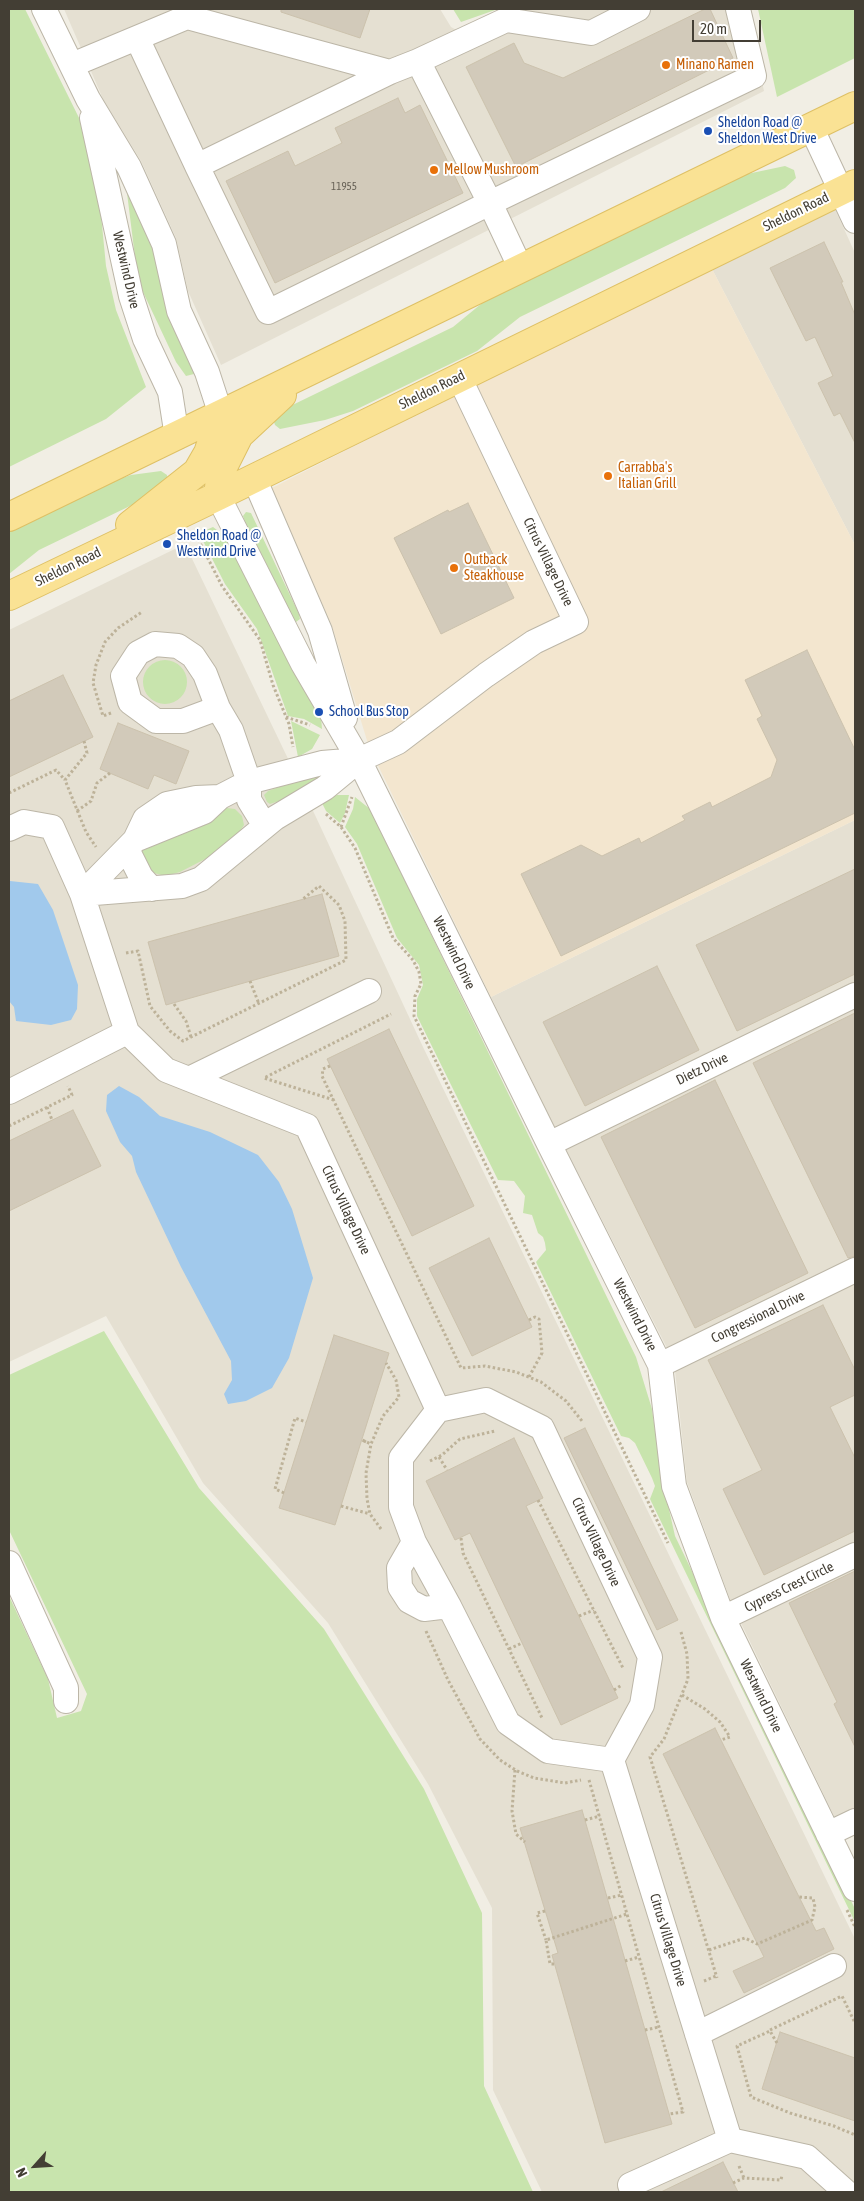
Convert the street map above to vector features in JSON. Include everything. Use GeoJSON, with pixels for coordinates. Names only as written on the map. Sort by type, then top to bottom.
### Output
{"type":"FeatureCollection","features":[{"type":"Feature","properties":{"kind":"main road"},"geometry":{"type":"LineString","coordinates":[[9,517],[177,437],[811,127],[854,111]]}},
{"type":"Feature","properties":{"kind":"main road","name":"Sheldon Road"},"geometry":{"type":"LineString","coordinates":[[9,596],[91,555],[218,496],[848,187]]}},
{"type":"Feature","properties":{"kind":"main road"},"geometry":{"type":"LineString","coordinates":[[218,496],[221,471],[238,435],[303,375]]}},
{"type":"Feature","properties":{"kind":"main road"},"geometry":{"type":"LineString","coordinates":[[91,555],[197,472],[208,453],[221,415]]}},
{"type":"Feature","properties":{"kind":"street","name":"Westwind Drive"},"geometry":{"type":"LineString","coordinates":[[44,9],[88,99],[129,167],[164,244],[179,311],[207,372],[221,415]]}},
{"type":"Feature","properties":{"kind":"street"},"geometry":{"type":"LineString","coordinates":[[198,166],[390,72],[506,20],[590,32],[638,9]]}},
{"type":"Feature","properties":{"kind":"street"},"geometry":{"type":"LineString","coordinates":[[137,38],[268,312],[754,76],[738,9]]}},
{"type":"Feature","properties":{"kind":"street"},"geometry":{"type":"LineString","coordinates":[[72,65],[187,17],[390,72]]}},
{"type":"Feature","properties":{"kind":"street"},"geometry":{"type":"LineString","coordinates":[[418,61],[490,203],[521,269]]}},
{"type":"Feature","properties":{"kind":"street","name":"Westwind Drive"},"geometry":{"type":"LineString","coordinates":[[88,99],[131,296],[145,339],[170,392],[177,437]]}},
{"type":"Feature","properties":{"kind":"street"},"geometry":{"type":"LineString","coordinates":[[811,127],[848,187],[855,221]]}},
{"type":"Feature","properties":{"kind":"street","name":"Citrus Village Drive"},"geometry":{"type":"LineString","coordinates":[[82,894],[182,886],[201,879],[275,818],[325,788],[359,760],[398,742],[486,675],[534,642],[576,622],[459,377]]}},
{"type":"Feature","properties":{"kind":"street","name":"Westwind Drive"},"geometry":{"type":"LineString","coordinates":[[254,478],[320,631],[343,714],[359,760]]}},
{"type":"Feature","properties":{"kind":"street","name":"Westwind Drive"},"geometry":{"type":"LineString","coordinates":[[218,496],[304,664],[359,760],[548,1144],[660,1365],[674,1486],[723,1618],[828,1834],[849,1896]]}},
{"type":"Feature","properties":{"kind":"street"},"geometry":{"type":"LineString","coordinates":[[218,708],[232,730],[249,782],[250,800],[265,826]]}},
{"type":"Feature","properties":{"kind":"street","name":"Citrus Village Drive"},"geometry":{"type":"LineString","coordinates":[[82,894],[131,844],[145,819],[168,804],[196,798],[220,797],[249,782],[322,763],[359,760]]}},
{"type":"Feature","properties":{"kind":"street","name":"Citrus Village Drive"},"geometry":{"type":"LineString","coordinates":[[9,829],[24,822],[52,827],[82,894],[127,1032],[166,1070],[307,1126],[438,1410],[486,1400],[542,1428],[650,1657],[642,1705],[612,1760],[730,2140]]}},
{"type":"Feature","properties":{"kind":"street"},"geometry":{"type":"LineString","coordinates":[[131,844],[138,872],[152,889]]}},
{"type":"Feature","properties":{"kind":"street"},"geometry":{"type":"LineString","coordinates":[[189,1079],[369,991]]}},
{"type":"Feature","properties":{"kind":"street","name":"Dietz Drive"},"geometry":{"type":"LineString","coordinates":[[548,1144],[855,995]]}},
{"type":"Feature","properties":{"kind":"street"},"geometry":{"type":"LineString","coordinates":[[9,1092],[127,1032]]}},
{"type":"Feature","properties":{"kind":"street","name":"Congressional Drive"},"geometry":{"type":"LineString","coordinates":[[660,1365],[855,1270]]}},
{"type":"Feature","properties":{"kind":"street"},"geometry":{"type":"LineString","coordinates":[[438,1410],[401,1458],[401,1507],[414,1542],[450,1606],[508,1723],[548,1751],[612,1760]]}},
{"type":"Feature","properties":{"kind":"street"},"geometry":{"type":"LineString","coordinates":[[414,1542],[400,1568],[400,1587],[409,1601],[424,1609],[450,1606]]}},
{"type":"Feature","properties":{"kind":"street","name":"Cypress Crest Circle"},"geometry":{"type":"LineString","coordinates":[[723,1618],[855,1555]]}},
{"type":"Feature","properties":{"kind":"street"},"geometry":{"type":"LineString","coordinates":[[9,1563],[66,1688],[66,1701]]}},
{"type":"Feature","properties":{"kind":"street"},"geometry":{"type":"LineString","coordinates":[[828,1834],[855,1820]]}},
{"type":"Feature","properties":{"kind":"street"},"geometry":{"type":"LineString","coordinates":[[697,2034],[834,1966]]}},
{"type":"Feature","properties":{"kind":"street"},"geometry":{"type":"LineString","coordinates":[[630,2185],[730,2140],[807,2157],[848,2187]]}},
{"type":"Feature","properties":{"kind":"path"},"geometry":{"type":"LineString","coordinates":[[194,532],[222,586],[260,640],[273,685],[286,718],[295,756]]}},
{"type":"Feature","properties":{"kind":"path"},"geometry":{"type":"LineString","coordinates":[[120,709],[103,716],[93,683],[96,665],[105,642],[118,628],[142,612]]}},
{"type":"Feature","properties":{"kind":"path"},"geometry":{"type":"LineString","coordinates":[[286,718],[314,728]]}},
{"type":"Feature","properties":{"kind":"path"},"geometry":{"type":"LineString","coordinates":[[65,780],[87,753],[84,741]]}},
{"type":"Feature","properties":{"kind":"path"},"geometry":{"type":"LineString","coordinates":[[9,793],[56,770],[65,780],[77,811],[97,848]]}},
{"type":"Feature","properties":{"kind":"path"},"geometry":{"type":"LineString","coordinates":[[77,811],[91,801],[97,783],[110,773]]}},
{"type":"Feature","properties":{"kind":"path"},"geometry":{"type":"LineString","coordinates":[[323,811],[341,827],[355,848],[393,938],[413,960],[419,972],[421,984],[415,996],[414,1016],[670,1546]]}},
{"type":"Feature","properties":{"kind":"path"},"geometry":{"type":"LineString","coordinates":[[121,953],[138,950],[150,1006],[170,1031],[183,1041],[346,960],[346,921],[339,905],[319,886],[303,899]]}},
{"type":"Feature","properties":{"kind":"path"},"geometry":{"type":"LineString","coordinates":[[250,981],[259,1004]]}},
{"type":"Feature","properties":{"kind":"path"},"geometry":{"type":"LineString","coordinates":[[174,1004],[186,1021],[191,1037]]}},
{"type":"Feature","properties":{"kind":"path"},"geometry":{"type":"LineString","coordinates":[[334,1100],[264,1078],[391,1014]]}},
{"type":"Feature","properties":{"kind":"path"},"geometry":{"type":"LineString","coordinates":[[330,1066],[324,1069],[322,1076],[462,1368],[485,1366],[516,1372],[541,1382],[566,1401],[582,1421]]}},
{"type":"Feature","properties":{"kind":"path"},"geometry":{"type":"LineString","coordinates":[[47,1107],[52,1120]]}},
{"type":"Feature","properties":{"kind":"path"},"geometry":{"type":"LineString","coordinates":[[529,1320],[535,1317],[540,1319],[542,1352],[529,1377]]}},
{"type":"Feature","properties":{"kind":"path"},"geometry":{"type":"LineString","coordinates":[[381,1529],[370,1514],[366,1499],[366,1473],[371,1444],[384,1416],[400,1397],[396,1380],[386,1363]]}},
{"type":"Feature","properties":{"kind":"path"},"geometry":{"type":"LineString","coordinates":[[284,1493],[275,1489],[296,1418],[306,1422]]}},
{"type":"Feature","properties":{"kind":"path"},"geometry":{"type":"LineString","coordinates":[[424,1464],[439,1457],[460,1440],[492,1432],[499,1428]]}},
{"type":"Feature","properties":{"kind":"path"},"geometry":{"type":"LineString","coordinates":[[366,1442],[362,1440],[371,1444]]}},
{"type":"Feature","properties":{"kind":"path"},"geometry":{"type":"LineString","coordinates":[[439,1457],[447,1470]]}},
{"type":"Feature","properties":{"kind":"path"},"geometry":{"type":"LineString","coordinates":[[538,1500],[627,1675]]}},
{"type":"Feature","properties":{"kind":"path"},"geometry":{"type":"LineString","coordinates":[[341,1506],[370,1514]]}},
{"type":"Feature","properties":{"kind":"path"},"geometry":{"type":"LineString","coordinates":[[460,1538],[463,1553],[545,1724]]}},
{"type":"Feature","properties":{"kind":"path"},"geometry":{"type":"LineString","coordinates":[[579,1616],[594,1610]]}},
{"type":"Feature","properties":{"kind":"path"},"geometry":{"type":"LineString","coordinates":[[422,1622],[448,1680],[480,1740],[500,1760],[534,1778],[565,1783],[589,1779],[683,2112],[669,2114]]}},
{"type":"Feature","properties":{"kind":"path"},"geometry":{"type":"LineString","coordinates":[[681,1632],[687,1654],[688,1679],[664,1739],[650,1757],[717,1978]]}},
{"type":"Feature","properties":{"kind":"path"},"geometry":{"type":"LineString","coordinates":[[509,1649],[522,1643]]}},
{"type":"Feature","properties":{"kind":"path"},"geometry":{"type":"LineString","coordinates":[[614,1690],[630,1681]]}},
{"type":"Feature","properties":{"kind":"path"},"geometry":{"type":"LineString","coordinates":[[682,1695],[705,1709],[720,1722],[730,1737],[721,1740]]}},
{"type":"Feature","properties":{"kind":"path"},"geometry":{"type":"LineString","coordinates":[[516,1770],[512,1811],[516,1834],[525,1842]]}},
{"type":"Feature","properties":{"kind":"path"},"geometry":{"type":"LineString","coordinates":[[585,1820],[600,1816]]}},
{"type":"Feature","properties":{"kind":"path"},"geometry":{"type":"LineString","coordinates":[[608,1898],[622,1895]]}},
{"type":"Feature","properties":{"kind":"path"},"geometry":{"type":"LineString","coordinates":[[849,1896],[855,1927]]}},
{"type":"Feature","properties":{"kind":"path"},"geometry":{"type":"LineString","coordinates":[[709,1950],[745,1938],[757,1944],[812,1920],[816,1907],[812,1898],[799,1897]]}},
{"type":"Feature","properties":{"kind":"path"},"geometry":{"type":"LineString","coordinates":[[545,1911],[537,1913],[546,1940],[550,1964],[554,1964]]}},
{"type":"Feature","properties":{"kind":"path"},"geometry":{"type":"LineString","coordinates":[[546,1940],[627,1914]]}},
{"type":"Feature","properties":{"kind":"path"},"geometry":{"type":"LineString","coordinates":[[626,1961],[639,1957]]}},
{"type":"Feature","properties":{"kind":"path"},"geometry":{"type":"LineString","coordinates":[[855,2023],[842,1996],[737,2046],[751,2097],[790,2113],[834,2126],[855,2135]]}},
{"type":"Feature","properties":{"kind":"path"},"geometry":{"type":"LineString","coordinates":[[645,2030],[659,2027]]}},
{"type":"Feature","properties":{"kind":"path"},"geometry":{"type":"LineString","coordinates":[[770,2030],[777,2042]]}},
{"type":"Feature","properties":{"kind":"path"},"geometry":{"type":"LineString","coordinates":[[733,2183],[744,2178],[780,2180],[788,2169]]}},
{"type":"Feature","properties":{"kind":"shaded area"},"geometry":{"type":"Polygon","coordinates":[[[64,9],[440,9],[451,27],[460,32],[528,9],[746,9],[764,91],[221,365],[188,291],[176,238],[141,161],[103,99],[64,9]]]}},
{"type":"Feature","properties":{"kind":"shaded area"},"geometry":{"type":"Polygon","coordinates":[[[834,207],[855,253],[855,545],[711,267],[834,207]]]}},
{"type":"Feature","properties":{"kind":"shaded area"},"geometry":{"type":"Polygon","coordinates":[[[711,267],[855,545],[855,820],[491,997],[369,747],[332,626],[272,488],[566,338],[711,267]]]}},
{"type":"Feature","properties":{"kind":"shaded area"},"geometry":{"type":"Polygon","coordinates":[[[185,544],[315,815],[423,1047],[855,1939],[855,2192],[542,2192],[493,2090],[492,1908],[428,1784],[328,1623],[203,1483],[106,1316],[9,1362],[9,630],[185,544]]]}},
{"type":"Feature","properties":{"kind":"shaded area"},"geometry":{"type":"Polygon","coordinates":[[[855,820],[855,982],[555,1128],[491,997],[855,820]]]}},
{"type":"Feature","properties":{"kind":"shaded area"},"geometry":{"type":"Polygon","coordinates":[[[855,1008],[855,1257],[667,1348],[566,1149],[855,1008]]]}},
{"type":"Feature","properties":{"kind":"shaded area"},"geometry":{"type":"Polygon","coordinates":[[[855,1283],[855,1542],[731,1602],[687,1482],[675,1371],[855,1283]]]}},
{"type":"Feature","properties":{"kind":"shaded area"},"geometry":{"type":"Polygon","coordinates":[[[855,1568],[855,1808],[835,1818],[741,1623],[855,1568]]]}},
{"type":"Feature","properties":{"kind":"green space"},"geometry":{"type":"Polygon","coordinates":[[[9,9],[25,9],[88,136],[97,174],[106,266],[116,310],[146,387],[106,419],[9,467],[9,9]]]}},
{"type":"Feature","properties":{"kind":"green space"},"geometry":{"type":"Polygon","coordinates":[[[453,9],[498,9],[461,22],[453,9]]]}},
{"type":"Feature","properties":{"kind":"green space"},"geometry":{"type":"Polygon","coordinates":[[[758,9],[855,9],[855,58],[777,97],[758,9]]]}},
{"type":"Feature","properties":{"kind":"green space"},"geometry":{"type":"Polygon","coordinates":[[[785,166],[794,170],[796,178],[785,188],[520,317],[477,351],[353,411],[325,420],[280,429],[275,425],[273,419],[276,413],[453,327],[492,295],[717,185],[747,174],[785,166]]]}},
{"type":"Feature","properties":{"kind":"green space"},"geometry":{"type":"Polygon","coordinates":[[[126,185],[139,205],[194,374],[186,376],[176,362],[143,292],[136,265],[126,185]]]}},
{"type":"Feature","properties":{"kind":"green space"},"geometry":{"type":"Polygon","coordinates":[[[161,471],[167,475],[168,483],[163,490],[39,550],[9,574],[9,530],[104,484],[131,475],[161,471]]]}},
{"type":"Feature","properties":{"kind":"green space"},"geometry":{"type":"Polygon","coordinates":[[[246,512],[251,513],[299,614],[300,619],[296,622],[291,619],[247,528],[243,516],[246,512]]]}},
{"type":"Feature","properties":{"kind":"green space"},"geometry":{"type":"Polygon","coordinates":[[[213,527],[225,536],[321,716],[322,729],[304,719],[288,716],[257,629],[225,584],[199,533],[213,527]]]}},
{"type":"Feature","properties":{"kind":"green space"},"geometry":{"type":"Polygon","coordinates":[[[169,660],[181,666],[186,673],[186,691],[181,698],[174,703],[161,704],[153,701],[146,694],[143,678],[146,670],[153,663],[169,660]]]}},
{"type":"Feature","properties":{"kind":"green space"},"geometry":{"type":"Polygon","coordinates":[[[291,721],[320,735],[312,749],[298,757],[291,721]]]}},
{"type":"Feature","properties":{"kind":"green space"},"geometry":{"type":"Polygon","coordinates":[[[331,773],[270,804],[264,795],[268,791],[293,782],[331,773]]]}},
{"type":"Feature","properties":{"kind":"green space"},"geometry":{"type":"Polygon","coordinates":[[[337,795],[349,795],[345,813],[340,823],[326,811],[321,801],[337,795]]]}},
{"type":"Feature","properties":{"kind":"green space"},"geometry":{"type":"Polygon","coordinates":[[[355,797],[370,809],[636,1357],[652,1409],[662,1478],[675,1536],[855,1909],[855,1922],[650,1499],[655,1486],[652,1478],[635,1443],[629,1438],[621,1436],[536,1262],[546,1250],[545,1243],[543,1237],[538,1233],[532,1215],[523,1213],[525,1196],[514,1181],[498,1180],[417,1016],[417,999],[423,985],[419,965],[397,938],[357,844],[345,827],[353,809],[355,797]]]}},
{"type":"Feature","properties":{"kind":"green space"},"geometry":{"type":"Polygon","coordinates":[[[227,808],[235,809],[242,816],[244,825],[236,837],[211,856],[180,872],[165,876],[154,873],[145,865],[141,857],[142,849],[227,808]]]}},
{"type":"Feature","properties":{"kind":"green space"},"geometry":{"type":"Polygon","coordinates":[[[104,1331],[199,1488],[324,1629],[424,1789],[482,1913],[484,2086],[533,2192],[9,2192],[9,1596],[48,1679],[57,1718],[81,1711],[87,1694],[9,1530],[9,1375],[104,1331]]]}},
{"type":"Feature","properties":{"kind":"water"},"geometry":{"type":"Polygon","coordinates":[[[10,881],[38,884],[53,910],[78,985],[77,1009],[71,1020],[51,1025],[16,1021],[14,1007],[9,1001],[10,881]]]}},
{"type":"Feature","properties":{"kind":"water"},"geometry":{"type":"Polygon","coordinates":[[[119,1086],[139,1097],[160,1116],[210,1132],[258,1155],[279,1182],[292,1209],[313,1278],[289,1358],[272,1388],[246,1401],[228,1404],[224,1394],[232,1380],[231,1361],[181,1267],[136,1172],[132,1156],[120,1142],[106,1111],[107,1095],[119,1086]]]}},
{"type":"Feature","properties":{"kind":"building"},"geometry":{"type":"Polygon","coordinates":[[[281,9],[370,9],[360,38],[281,12],[281,9]]]}},
{"type":"Feature","properties":{"kind":"building"},"geometry":{"type":"Polygon","coordinates":[[[705,9],[710,9],[733,58],[516,167],[466,67],[514,43],[524,63],[563,78],[705,9]]]}},
{"type":"Feature","properties":{"kind":"building"},"geometry":{"type":"Polygon","coordinates":[[[398,98],[405,113],[420,105],[463,193],[275,283],[226,181],[288,151],[295,166],[342,143],[335,128],[398,98]]]}},
{"type":"Feature","properties":{"kind":"building"},"geometry":{"type":"Polygon","coordinates":[[[824,242],[843,282],[841,282],[855,315],[855,443],[840,413],[834,416],[818,383],[833,376],[815,337],[806,341],[770,268],[824,242]]]}},
{"type":"Feature","properties":{"kind":"building","name":"Outback Steakhouse"},"geometry":{"type":"Polygon","coordinates":[[[468,503],[514,598],[441,634],[394,538],[448,510],[449,512],[468,503]]]}},
{"type":"Feature","properties":{"kind":"building"},"geometry":{"type":"Polygon","coordinates":[[[807,650],[855,750],[855,813],[561,956],[521,874],[581,845],[602,856],[639,838],[641,843],[685,820],[682,816],[710,802],[712,807],[771,777],[777,760],[757,719],[762,716],[745,680],[807,650]]]}},
{"type":"Feature","properties":{"kind":"building"},"geometry":{"type":"Polygon","coordinates":[[[63,675],[93,737],[9,777],[9,701],[63,675]]]}},
{"type":"Feature","properties":{"kind":"building"},"geometry":{"type":"Polygon","coordinates":[[[118,723],[189,751],[176,784],[154,775],[148,789],[100,769],[118,723]]]}},
{"type":"Feature","properties":{"kind":"building"},"geometry":{"type":"Polygon","coordinates":[[[855,869],[855,974],[737,1031],[696,945],[855,869]]]}},
{"type":"Feature","properties":{"kind":"building"},"geometry":{"type":"Polygon","coordinates":[[[322,894],[339,956],[166,1005],[148,942],[322,894]]]}},
{"type":"Feature","properties":{"kind":"building"},"geometry":{"type":"Polygon","coordinates":[[[657,966],[699,1050],[585,1106],[543,1022],[657,966]]]}},
{"type":"Feature","properties":{"kind":"building"},"geometry":{"type":"Polygon","coordinates":[[[855,1013],[855,1256],[848,1258],[753,1063],[855,1013]]]}},
{"type":"Feature","properties":{"kind":"building"},"geometry":{"type":"Polygon","coordinates":[[[389,1029],[474,1206],[412,1236],[327,1059],[389,1029]]]}},
{"type":"Feature","properties":{"kind":"building"},"geometry":{"type":"Polygon","coordinates":[[[715,1080],[808,1273],[695,1328],[601,1137],[715,1080]]]}},
{"type":"Feature","properties":{"kind":"building"},"geometry":{"type":"Polygon","coordinates":[[[73,1110],[101,1166],[9,1211],[9,1141],[73,1110]]]}},
{"type":"Feature","properties":{"kind":"building"},"geometry":{"type":"Polygon","coordinates":[[[489,1238],[532,1327],[472,1356],[429,1268],[489,1238]]]}},
{"type":"Feature","properties":{"kind":"building"},"geometry":{"type":"Polygon","coordinates":[[[823,1305],[855,1370],[855,1395],[830,1407],[855,1458],[855,1531],[764,1575],[723,1489],[762,1470],[708,1360],[823,1305]]]}},
{"type":"Feature","properties":{"kind":"building"},"geometry":{"type":"Polygon","coordinates":[[[334,1335],[389,1353],[335,1525],[279,1508],[334,1335]]]}},
{"type":"Feature","properties":{"kind":"building"},"geometry":{"type":"Polygon","coordinates":[[[585,1428],[678,1620],[657,1630],[564,1438],[585,1428]]]}},
{"type":"Feature","properties":{"kind":"building"},"geometry":{"type":"Polygon","coordinates":[[[514,1438],[543,1498],[526,1506],[618,1698],[561,1725],[470,1533],[455,1540],[426,1481],[514,1438]]]}},
{"type":"Feature","properties":{"kind":"building"},"geometry":{"type":"Polygon","coordinates":[[[855,1571],[855,1747],[834,1704],[837,1702],[789,1603],[855,1571]]]}},
{"type":"Feature","properties":{"kind":"building"},"geometry":{"type":"Polygon","coordinates":[[[715,1728],[816,1931],[824,1928],[834,1949],[744,1993],[733,1971],[764,1957],[663,1754],[715,1728]]]}},
{"type":"Feature","properties":{"kind":"building"},"geometry":{"type":"Polygon","coordinates":[[[582,1810],[672,2124],[605,2143],[552,1955],[558,1953],[520,1828],[582,1810]]]}},
{"type":"Feature","properties":{"kind":"building"},"geometry":{"type":"Polygon","coordinates":[[[780,2032],[855,2058],[855,2121],[762,2089],[780,2032]]]}},
{"type":"Feature","properties":{"kind":"building"},"geometry":{"type":"Polygon","coordinates":[[[723,2162],[738,2192],[661,2192],[723,2162]]]}},
{"type":"Feature","properties":{"kind":"place","name":"Minano Ramen"},"geometry":{"type":"Point","coordinates":[666,65]}},
{"type":"Feature","properties":{"kind":"place","name":"Sheldon Road @ Sheldon West Drive"},"geometry":{"type":"Point","coordinates":[708,131]}},
{"type":"Feature","properties":{"kind":"place","name":"Mellow Mushroom"},"geometry":{"type":"Point","coordinates":[434,170]}},
{"type":"Feature","properties":{"kind":"place","name":"Carrabba's Italian Grill"},"geometry":{"type":"Point","coordinates":[608,476]}},
{"type":"Feature","properties":{"kind":"place","name":"Sheldon Road @ Westwind Drive"},"geometry":{"type":"Point","coordinates":[167,544]}},
{"type":"Feature","properties":{"kind":"place","name":"Outback Steakhouse"},"geometry":{"type":"Point","coordinates":[454,568]}},
{"type":"Feature","properties":{"kind":"place","name":"School Bus Stop"},"geometry":{"type":"Point","coordinates":[319,712]}}]}
